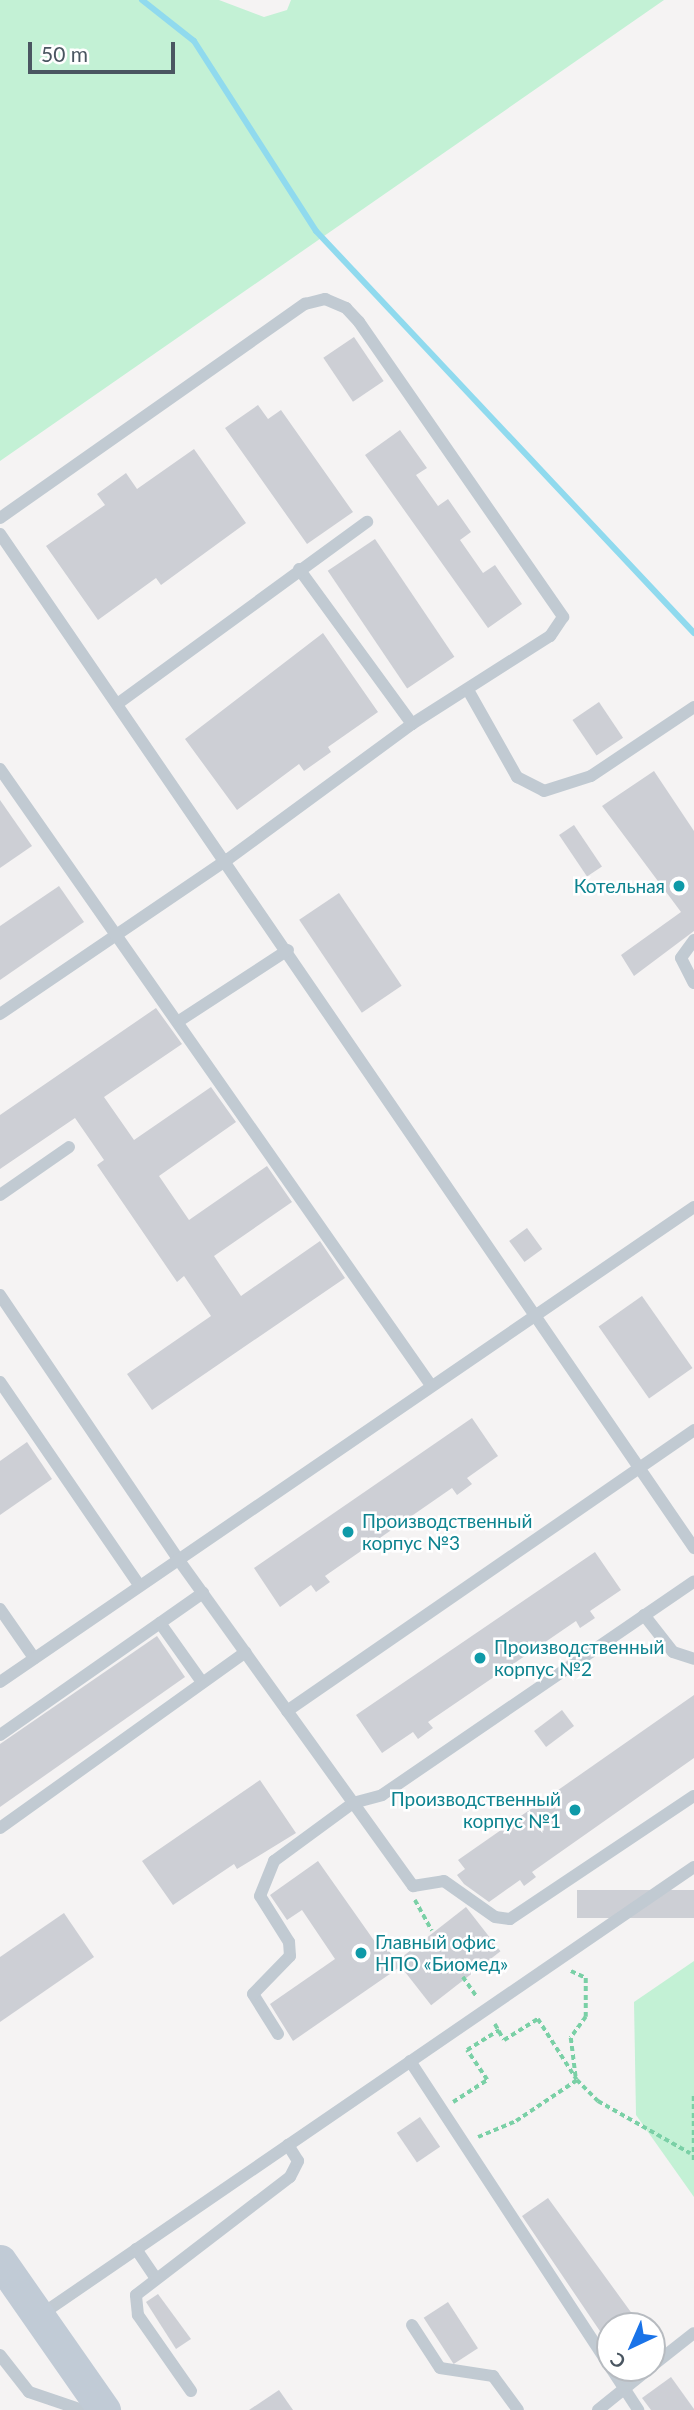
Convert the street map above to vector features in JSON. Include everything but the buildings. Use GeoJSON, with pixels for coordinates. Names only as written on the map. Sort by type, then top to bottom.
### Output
{"type":"FeatureCollection","features":[{"type":"Feature","properties":{"kind":"main road"},"geometry":{"type":"LineString","coordinates":[[0,2261],[104,2410]]}},
{"type":"Feature","properties":{"kind":"lane"},"geometry":{"type":"LineString","coordinates":[[0,518],[305,304],[332,301],[359,322],[561,610],[561,624],[550,636],[412,724],[228,859],[0,1014]]}},
{"type":"Feature","properties":{"kind":"lane"},"geometry":{"type":"LineString","coordinates":[[120,702],[367,522]]}},
{"type":"Feature","properties":{"kind":"lane"},"geometry":{"type":"LineString","coordinates":[[0,534],[228,859],[694,1548]]}},
{"type":"Feature","properties":{"kind":"lane"},"geometry":{"type":"LineString","coordinates":[[299,569],[412,724]]}},
{"type":"Feature","properties":{"kind":"lane"},"geometry":{"type":"LineString","coordinates":[[468,690],[517,777],[544,792],[590,776],[694,707]]}},
{"type":"Feature","properties":{"kind":"lane"},"geometry":{"type":"LineString","coordinates":[[0,769],[179,1021],[430,1384]]}},
{"type":"Feature","properties":{"kind":"lane"},"geometry":{"type":"LineString","coordinates":[[694,940],[681,958],[694,984]]}},
{"type":"Feature","properties":{"kind":"lane"},"geometry":{"type":"LineString","coordinates":[[179,1021],[288,950]]}},
{"type":"Feature","properties":{"kind":"lane"},"geometry":{"type":"LineString","coordinates":[[0,1195],[68,1147]]}},
{"type":"Feature","properties":{"kind":"lane"},"geometry":{"type":"LineString","coordinates":[[0,1682],[430,1384],[694,1207]]}},
{"type":"Feature","properties":{"kind":"lane"},"geometry":{"type":"LineString","coordinates":[[0,1295],[178,1559],[413,1886],[444,1881],[495,1917],[510,1919],[694,1796]]}},
{"type":"Feature","properties":{"kind":"lane"},"geometry":{"type":"LineString","coordinates":[[0,1382],[139,1585]]}},
{"type":"Feature","properties":{"kind":"lane"},"geometry":{"type":"LineString","coordinates":[[287,1710],[694,1430]]}},
{"type":"Feature","properties":{"kind":"lane"},"geometry":{"type":"LineString","coordinates":[[278,2034],[253,1994],[286,1962],[290,1949],[262,1902],[262,1885],[280,1855],[353,1803],[382,1795],[694,1581]]}},
{"type":"Feature","properties":{"kind":"lane"},"geometry":{"type":"LineString","coordinates":[[0,1735],[203,1592]]}},
{"type":"Feature","properties":{"kind":"lane"},"geometry":{"type":"LineString","coordinates":[[0,1609],[34,1658]]}},
{"type":"Feature","properties":{"kind":"lane"},"geometry":{"type":"LineString","coordinates":[[644,1615],[673,1652],[694,1659]]}},
{"type":"Feature","properties":{"kind":"lane"},"geometry":{"type":"LineString","coordinates":[[160,1623],[202,1682]]}},
{"type":"Feature","properties":{"kind":"lane"},"geometry":{"type":"LineString","coordinates":[[0,1829],[246,1652]]}},
{"type":"Feature","properties":{"kind":"lane"},"geometry":{"type":"LineString","coordinates":[[39,2316],[694,1867]]}},
{"type":"Feature","properties":{"kind":"lane"},"geometry":{"type":"LineString","coordinates":[[410,2061],[638,2410]]}},
{"type":"Feature","properties":{"kind":"lane"},"geometry":{"type":"LineString","coordinates":[[191,2391],[135,2305],[140,2289],[290,2177],[298,2161],[288,2145]]}},
{"type":"Feature","properties":{"kind":"lane"},"geometry":{"type":"LineString","coordinates":[[136,2249],[155,2277]]}},
{"type":"Feature","properties":{"kind":"lane"},"geometry":{"type":"LineString","coordinates":[[412,2325],[440,2368],[493,2376],[518,2410]]}},
{"type":"Feature","properties":{"kind":"lane"},"geometry":{"type":"LineString","coordinates":[[666,2355],[694,2333]]}},
{"type":"Feature","properties":{"kind":"lane"},"geometry":{"type":"LineString","coordinates":[[0,2354],[29,2392],[82,2410]]}},
{"type":"Feature","properties":{"kind":"lane"},"geometry":{"type":"LineString","coordinates":[[598,2410],[632,2382]]}},
{"type":"Feature","properties":{"kind":"path"},"geometry":{"type":"LineString","coordinates":[[413,1886],[416,1909],[432,1931]]}},
{"type":"Feature","properties":{"kind":"path"},"geometry":{"type":"LineString","coordinates":[[553,1963],[586,1978],[586,2017],[571,2038],[576,2080]]}},
{"type":"Feature","properties":{"kind":"path"},"geometry":{"type":"LineString","coordinates":[[463,1977],[504,2040],[538,2019],[576,2080],[598,2101],[690,2153]]}},
{"type":"Feature","properties":{"kind":"path"},"geometry":{"type":"LineString","coordinates":[[443,2109],[487,2080],[467,2050],[499,2031]]}},
{"type":"Feature","properties":{"kind":"path"},"geometry":{"type":"LineString","coordinates":[[465,2142],[516,2121],[576,2080]]}},
{"type":"Feature","properties":{"kind":"path"},"geometry":{"type":"LineString","coordinates":[[694,2096],[690,2153],[694,2163]]}},
{"type":"Feature","properties":{"kind":"green space"},"geometry":{"type":"Polygon","coordinates":[[[0,0],[219,0],[264,17],[287,10],[291,0],[664,0],[0,461],[0,0]]]}},
{"type":"Feature","properties":{"kind":"green space"},"geometry":{"type":"Polygon","coordinates":[[[694,1961],[694,2197],[636,2115],[634,2002],[694,1961]]]}},
{"type":"Feature","properties":{"kind":"waterway"},"geometry":{"type":"LineString","coordinates":[[142,0],[194,41],[316,231],[694,633]]}},
{"type":"Feature","properties":{"kind":"place","name":"Котельная"},"geometry":{"type":"Point","coordinates":[679,886]}},
{"type":"Feature","properties":{"kind":"place","name":"Производственный корпус №3"},"geometry":{"type":"Point","coordinates":[348,1532]}},
{"type":"Feature","properties":{"kind":"place","name":"Производственный корпус №2"},"geometry":{"type":"Point","coordinates":[480,1658]}},
{"type":"Feature","properties":{"kind":"place","name":"Производственный корпус №1"},"geometry":{"type":"Point","coordinates":[575,1810]}},
{"type":"Feature","properties":{"kind":"place","name":"Главный офис НПО «Биомед»"},"geometry":{"type":"Point","coordinates":[361,1953]}}]}
